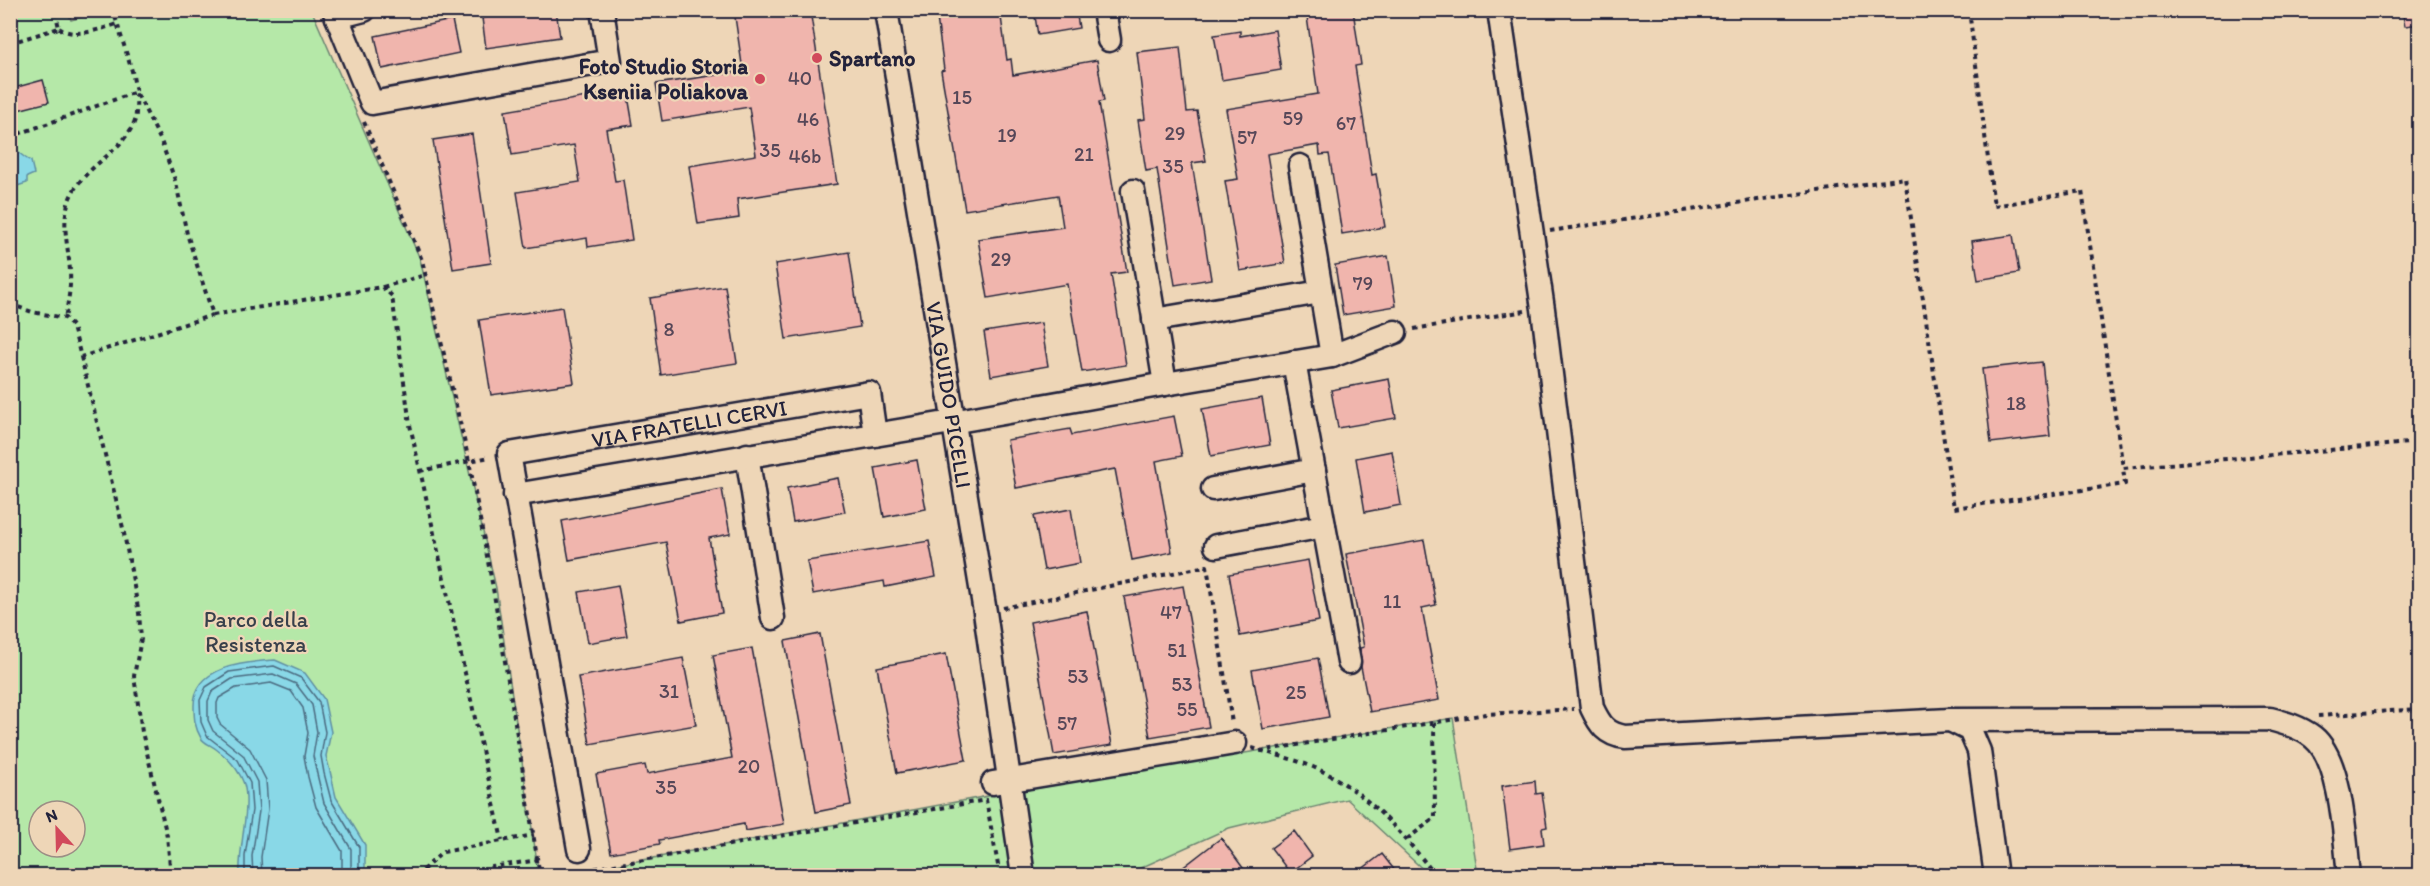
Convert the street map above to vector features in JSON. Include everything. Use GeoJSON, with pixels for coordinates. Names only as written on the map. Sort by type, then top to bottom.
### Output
{"type":"FeatureCollection","features":[{"type":"Feature","properties":{"kind":"street"},"geometry":{"type":"LineString","coordinates":[[364,10],[336,14],[372,103],[610,61],[602,10]]}},
{"type":"Feature","properties":{"kind":"street","name":"VIA GUIDO PICELLI"},"geometry":{"type":"LineString","coordinates":[[886,10],[985,612],[1002,782],[1023,876]]}},
{"type":"Feature","properties":{"kind":"street"},"geometry":{"type":"LineString","coordinates":[[1104,10],[1109,40]]}},
{"type":"Feature","properties":{"kind":"street"},"geometry":{"type":"LineString","coordinates":[[1499,10],[1543,309],[1592,708],[1604,728],[1612,735],[1625,737],[1950,720],[2270,719],[2291,724],[2314,738],[2326,752],[2338,788],[2349,876]]}},
{"type":"Feature","properties":{"kind":"street"},"geometry":{"type":"LineString","coordinates":[[1300,166],[1332,356]]}},
{"type":"Feature","properties":{"kind":"street"},"geometry":{"type":"LineString","coordinates":[[1133,191],[1165,384]]}},
{"type":"Feature","properties":{"kind":"street"},"geometry":{"type":"LineString","coordinates":[[1154,320],[1321,292]]}},
{"type":"Feature","properties":{"kind":"street","name":"VIA FRATELLI CERVI"},"geometry":{"type":"LineString","coordinates":[[515,495],[1332,356],[1395,332]]}},
{"type":"Feature","properties":{"kind":"street"},"geometry":{"type":"LineString","coordinates":[[1294,363],[1349,662]]}},
{"type":"Feature","properties":{"kind":"street","name":"VIA FRATELLI CERVI"},"geometry":{"type":"LineString","coordinates":[[579,849],[509,454],[868,393],[875,435]]}},
{"type":"Feature","properties":{"kind":"street","name":"VIA FRATELLI CERVI"},"geometry":{"type":"LineString","coordinates":[[747,455],[773,618]]}},
{"type":"Feature","properties":{"kind":"street"},"geometry":{"type":"LineString","coordinates":[[1213,489],[1314,470]]}},
{"type":"Feature","properties":{"kind":"street"},"geometry":{"type":"LineString","coordinates":[[1216,546],[1324,526]]}},
{"type":"Feature","properties":{"kind":"street"},"geometry":{"type":"LineString","coordinates":[[1950,720],[1970,730],[1979,751],[1996,876]]}},
{"type":"Feature","properties":{"kind":"street"},"geometry":{"type":"LineString","coordinates":[[1002,782],[1235,743]]}},
{"type":"Feature","properties":{"kind":"path"},"geometry":{"type":"LineString","coordinates":[[55,10],[59,28],[64,32],[79,32],[117,24]]}},
{"type":"Feature","properties":{"kind":"path"},"geometry":{"type":"LineString","coordinates":[[65,318],[70,271],[65,237],[70,199],[79,182],[132,126],[136,114],[136,92],[132,71],[113,10]]}},
{"type":"Feature","properties":{"kind":"path"},"geometry":{"type":"LineString","coordinates":[[1532,233],[1905,178],[1954,508],[2125,484],[2082,191],[1994,206],[1969,10]]}},
{"type":"Feature","properties":{"kind":"path"},"geometry":{"type":"LineString","coordinates":[[10,43],[59,28]]}},
{"type":"Feature","properties":{"kind":"path"},"geometry":{"type":"LineString","coordinates":[[10,137],[136,92]]}},
{"type":"Feature","properties":{"kind":"path"},"geometry":{"type":"LineString","coordinates":[[136,92],[168,160],[183,209],[187,234],[213,315]]}},
{"type":"Feature","properties":{"kind":"path"},"geometry":{"type":"LineString","coordinates":[[363,119],[422,260],[469,461],[494,588],[540,876]]}},
{"type":"Feature","properties":{"kind":"path"},"geometry":{"type":"LineString","coordinates":[[81,357],[213,315],[382,287],[425,275]]}},
{"type":"Feature","properties":{"kind":"path"},"geometry":{"type":"LineString","coordinates":[[382,287],[392,296],[410,424],[502,840]]}},
{"type":"Feature","properties":{"kind":"path"},"geometry":{"type":"LineString","coordinates":[[10,304],[32,312],[65,318],[73,327],[123,528],[139,613],[141,639],[134,676],[142,732],[167,836],[171,876]]}},
{"type":"Feature","properties":{"kind":"path"},"geometry":{"type":"LineString","coordinates":[[1395,332],[1543,309]]}},
{"type":"Feature","properties":{"kind":"path"},"geometry":{"type":"LineString","coordinates":[[2123,468],[2420,441]]}},
{"type":"Feature","properties":{"kind":"path"},"geometry":{"type":"LineString","coordinates":[[420,471],[469,461]]}},
{"type":"Feature","properties":{"kind":"path"},"geometry":{"type":"LineString","coordinates":[[999,609],[1207,566],[1235,743],[1314,767],[1340,781],[1362,797],[1407,839],[1436,876]]}},
{"type":"Feature","properties":{"kind":"path"},"geometry":{"type":"LineString","coordinates":[[1260,751],[1486,714],[1592,708]]}},
{"type":"Feature","properties":{"kind":"path"},"geometry":{"type":"LineString","coordinates":[[2316,716],[2420,709]]}},
{"type":"Feature","properties":{"kind":"path"},"geometry":{"type":"LineString","coordinates":[[1407,839],[1435,818],[1434,722]]}},
{"type":"Feature","properties":{"kind":"path"},"geometry":{"type":"LineString","coordinates":[[552,876],[986,800],[1000,876]]}},
{"type":"Feature","properties":{"kind":"path"},"geometry":{"type":"LineString","coordinates":[[416,876],[443,852],[534,835]]}},
{"type":"Feature","properties":{"kind":"path"},"geometry":{"type":"LineString","coordinates":[[474,876],[492,867],[538,860]]}},
{"type":"Feature","properties":{"kind":"green space","name":"Parco della Resistenza"},"geometry":{"type":"Polygon","coordinates":[[[105,10],[312,11],[420,259],[496,588],[539,875],[11,875],[10,11],[68,11],[71,20],[105,10]]]}},
{"type":"Feature","properties":{"kind":"green space"},"geometry":{"type":"Polygon","coordinates":[[[1453,718],[1478,875],[1429,875],[1347,799],[1229,828],[1125,875],[1025,875],[1014,792],[1453,718]]]}},
{"type":"Feature","properties":{"kind":"green space"},"geometry":{"type":"Polygon","coordinates":[[[1010,792],[1020,876],[556,876],[1010,792]]]}},
{"type":"Feature","properties":{"kind":"water"},"geometry":{"type":"Polygon","coordinates":[[[11,150],[31,161],[34,174],[27,177],[27,183],[17,186],[11,194],[11,150]]]}},
{"type":"Feature","properties":{"kind":"water"},"geometry":{"type":"Polygon","coordinates":[[[275,660],[305,673],[324,699],[331,732],[326,756],[336,797],[365,845],[365,875],[240,875],[246,805],[244,784],[233,764],[201,738],[194,716],[196,693],[202,683],[222,669],[249,662],[275,660]]]}},
{"type":"Feature","properties":{"kind":"building"},"geometry":{"type":"Polygon","coordinates":[[[519,10],[556,10],[560,37],[486,48],[482,18],[519,13],[519,10]]]}},
{"type":"Feature","properties":{"kind":"building"},"geometry":{"type":"Polygon","coordinates":[[[734,10],[810,10],[837,184],[737,199],[739,218],[698,224],[689,166],[756,155],[749,107],[662,121],[656,84],[743,71],[734,10]]]}},
{"type":"Feature","properties":{"kind":"building"},"geometry":{"type":"Polygon","coordinates":[[[936,10],[1000,10],[1007,60],[1011,59],[1013,75],[1097,60],[1104,101],[1099,102],[1127,272],[1111,274],[1126,365],[1082,372],[1067,284],[988,298],[978,239],[1063,227],[1058,195],[965,210],[941,71],[944,70],[936,10]]]}},
{"type":"Feature","properties":{"kind":"building"},"geometry":{"type":"Polygon","coordinates":[[[1034,10],[1076,10],[1079,28],[1038,35],[1034,10]]]}},
{"type":"Feature","properties":{"kind":"building"},"geometry":{"type":"Polygon","coordinates":[[[1306,10],[1353,10],[1361,65],[1355,66],[1372,175],[1376,174],[1385,227],[1342,234],[1329,154],[1320,155],[1319,145],[1267,154],[1285,263],[1240,271],[1225,181],[1238,179],[1226,109],[1318,94],[1306,10]]]}},
{"type":"Feature","properties":{"kind":"building"},"geometry":{"type":"Polygon","coordinates":[[[2402,10],[2420,10],[2420,24],[2405,26],[2402,10]]]}},
{"type":"Feature","properties":{"kind":"building"},"geometry":{"type":"Polygon","coordinates":[[[452,20],[459,53],[382,69],[375,36],[452,20]]]}},
{"type":"Feature","properties":{"kind":"building"},"geometry":{"type":"Polygon","coordinates":[[[1275,30],[1281,70],[1222,80],[1214,35],[1240,31],[1240,36],[1275,30]]]}},
{"type":"Feature","properties":{"kind":"building"},"geometry":{"type":"Polygon","coordinates":[[[1180,47],[1187,112],[1197,111],[1206,161],[1192,163],[1211,279],[1175,285],[1157,169],[1146,171],[1138,120],[1145,119],[1137,52],[1180,47]]]}},
{"type":"Feature","properties":{"kind":"building"},"geometry":{"type":"Polygon","coordinates":[[[43,80],[49,102],[10,112],[10,89],[43,80]]]}},
{"type":"Feature","properties":{"kind":"building"},"geometry":{"type":"Polygon","coordinates":[[[627,90],[633,125],[606,129],[615,181],[623,180],[632,240],[588,247],[587,238],[526,248],[517,192],[580,182],[574,145],[512,155],[505,111],[627,90]]]}},
{"type":"Feature","properties":{"kind":"building"},"geometry":{"type":"Polygon","coordinates":[[[472,134],[491,263],[453,269],[433,140],[472,134]]]}},
{"type":"Feature","properties":{"kind":"building"},"geometry":{"type":"Polygon","coordinates":[[[2013,235],[2019,273],[1978,280],[1972,241],[2013,235]]]}},
{"type":"Feature","properties":{"kind":"building"},"geometry":{"type":"Polygon","coordinates":[[[849,252],[860,327],[786,339],[775,264],[849,252]]]}},
{"type":"Feature","properties":{"kind":"building"},"geometry":{"type":"Polygon","coordinates":[[[1388,256],[1396,306],[1343,315],[1335,265],[1388,256]]]}},
{"type":"Feature","properties":{"kind":"building"},"geometry":{"type":"Polygon","coordinates":[[[725,286],[737,363],[661,375],[650,298],[725,286]]]}},
{"type":"Feature","properties":{"kind":"building"},"geometry":{"type":"Polygon","coordinates":[[[562,307],[574,383],[491,395],[479,320],[562,307]]]}},
{"type":"Feature","properties":{"kind":"building"},"geometry":{"type":"Polygon","coordinates":[[[1041,323],[1048,366],[991,376],[984,332],[1041,323]]]}},
{"type":"Feature","properties":{"kind":"building"},"geometry":{"type":"Polygon","coordinates":[[[2042,362],[2050,436],[1991,443],[1982,369],[2042,362]]]}},
{"type":"Feature","properties":{"kind":"building"},"geometry":{"type":"Polygon","coordinates":[[[1389,379],[1396,418],[1338,428],[1331,390],[1389,379]]]}},
{"type":"Feature","properties":{"kind":"building"},"geometry":{"type":"Polygon","coordinates":[[[1262,398],[1270,445],[1211,456],[1202,409],[1262,398]]]}},
{"type":"Feature","properties":{"kind":"building"},"geometry":{"type":"Polygon","coordinates":[[[1174,416],[1182,456],[1156,461],[1172,552],[1132,560],[1115,469],[1016,488],[1007,440],[1070,429],[1072,435],[1174,416]]]}},
{"type":"Feature","properties":{"kind":"building"},"geometry":{"type":"Polygon","coordinates":[[[1392,451],[1401,505],[1365,512],[1356,458],[1392,451]]]}},
{"type":"Feature","properties":{"kind":"building"},"geometry":{"type":"Polygon","coordinates":[[[917,460],[926,509],[884,517],[875,468],[917,460]]]}},
{"type":"Feature","properties":{"kind":"building"},"geometry":{"type":"Polygon","coordinates":[[[838,478],[845,512],[793,522],[787,488],[838,478]]]}},
{"type":"Feature","properties":{"kind":"building"},"geometry":{"type":"Polygon","coordinates":[[[722,489],[730,534],[709,538],[722,613],[681,621],[666,542],[569,560],[562,521],[722,489]]]}},
{"type":"Feature","properties":{"kind":"building"},"geometry":{"type":"Polygon","coordinates":[[[1071,509],[1080,563],[1044,570],[1034,516],[1071,509]]]}},
{"type":"Feature","properties":{"kind":"building"},"geometry":{"type":"Polygon","coordinates":[[[1424,540],[1436,605],[1422,608],[1439,700],[1370,712],[1361,667],[1360,648],[1364,647],[1346,554],[1424,540]]]}},
{"type":"Feature","properties":{"kind":"building"},"geometry":{"type":"Polygon","coordinates":[[[929,541],[936,577],[885,587],[884,581],[813,594],[807,561],[929,541]]]}},
{"type":"Feature","properties":{"kind":"building"},"geometry":{"type":"Polygon","coordinates":[[[1308,560],[1319,621],[1240,636],[1229,574],[1308,560]]]}},
{"type":"Feature","properties":{"kind":"building"},"geometry":{"type":"Polygon","coordinates":[[[618,585],[627,636],[588,643],[579,592],[618,585]]]}},
{"type":"Feature","properties":{"kind":"building"},"geometry":{"type":"Polygon","coordinates":[[[1183,586],[1209,727],[1150,737],[1124,597],[1183,586]]]}},
{"type":"Feature","properties":{"kind":"building"},"geometry":{"type":"Polygon","coordinates":[[[1087,611],[1112,745],[1054,755],[1030,622],[1087,611]]]}},
{"type":"Feature","properties":{"kind":"building"},"geometry":{"type":"Polygon","coordinates":[[[820,634],[851,805],[816,812],[785,641],[820,634]]]}},
{"type":"Feature","properties":{"kind":"building"},"geometry":{"type":"Polygon","coordinates":[[[752,648],[784,824],[745,831],[744,824],[659,840],[660,844],[611,853],[596,774],[645,765],[647,774],[732,758],[713,655],[752,648]]]}},
{"type":"Feature","properties":{"kind":"building"},"geometry":{"type":"Polygon","coordinates":[[[946,654],[966,760],[897,773],[877,667],[946,654]]]}},
{"type":"Feature","properties":{"kind":"building"},"geometry":{"type":"Polygon","coordinates":[[[683,658],[696,725],[590,744],[578,677],[683,658]]]}},
{"type":"Feature","properties":{"kind":"building"},"geometry":{"type":"Polygon","coordinates":[[[1318,658],[1329,717],[1263,729],[1252,670],[1318,658]]]}},
{"type":"Feature","properties":{"kind":"building"},"geometry":{"type":"Polygon","coordinates":[[[1535,781],[1536,794],[1542,793],[1547,827],[1542,828],[1544,844],[1510,849],[1502,786],[1535,781]]]}},
{"type":"Feature","properties":{"kind":"building"},"geometry":{"type":"Polygon","coordinates":[[[1294,831],[1312,856],[1290,873],[1271,848],[1294,831]]]}},
{"type":"Feature","properties":{"kind":"building"},"geometry":{"type":"Polygon","coordinates":[[[1221,838],[1249,876],[1172,876],[1221,838]]]}},
{"type":"Feature","properties":{"kind":"building"},"geometry":{"type":"Polygon","coordinates":[[[1382,854],[1399,876],[1353,876],[1382,854]]]}},
{"type":"Feature","properties":{"kind":"place","name":"Spartano"},"geometry":{"type":"Point","coordinates":[817,58]}},
{"type":"Feature","properties":{"kind":"place","name":"Foto Studio Storia Kseniia Poliakova"},"geometry":{"type":"Point","coordinates":[760,79]}}]}
